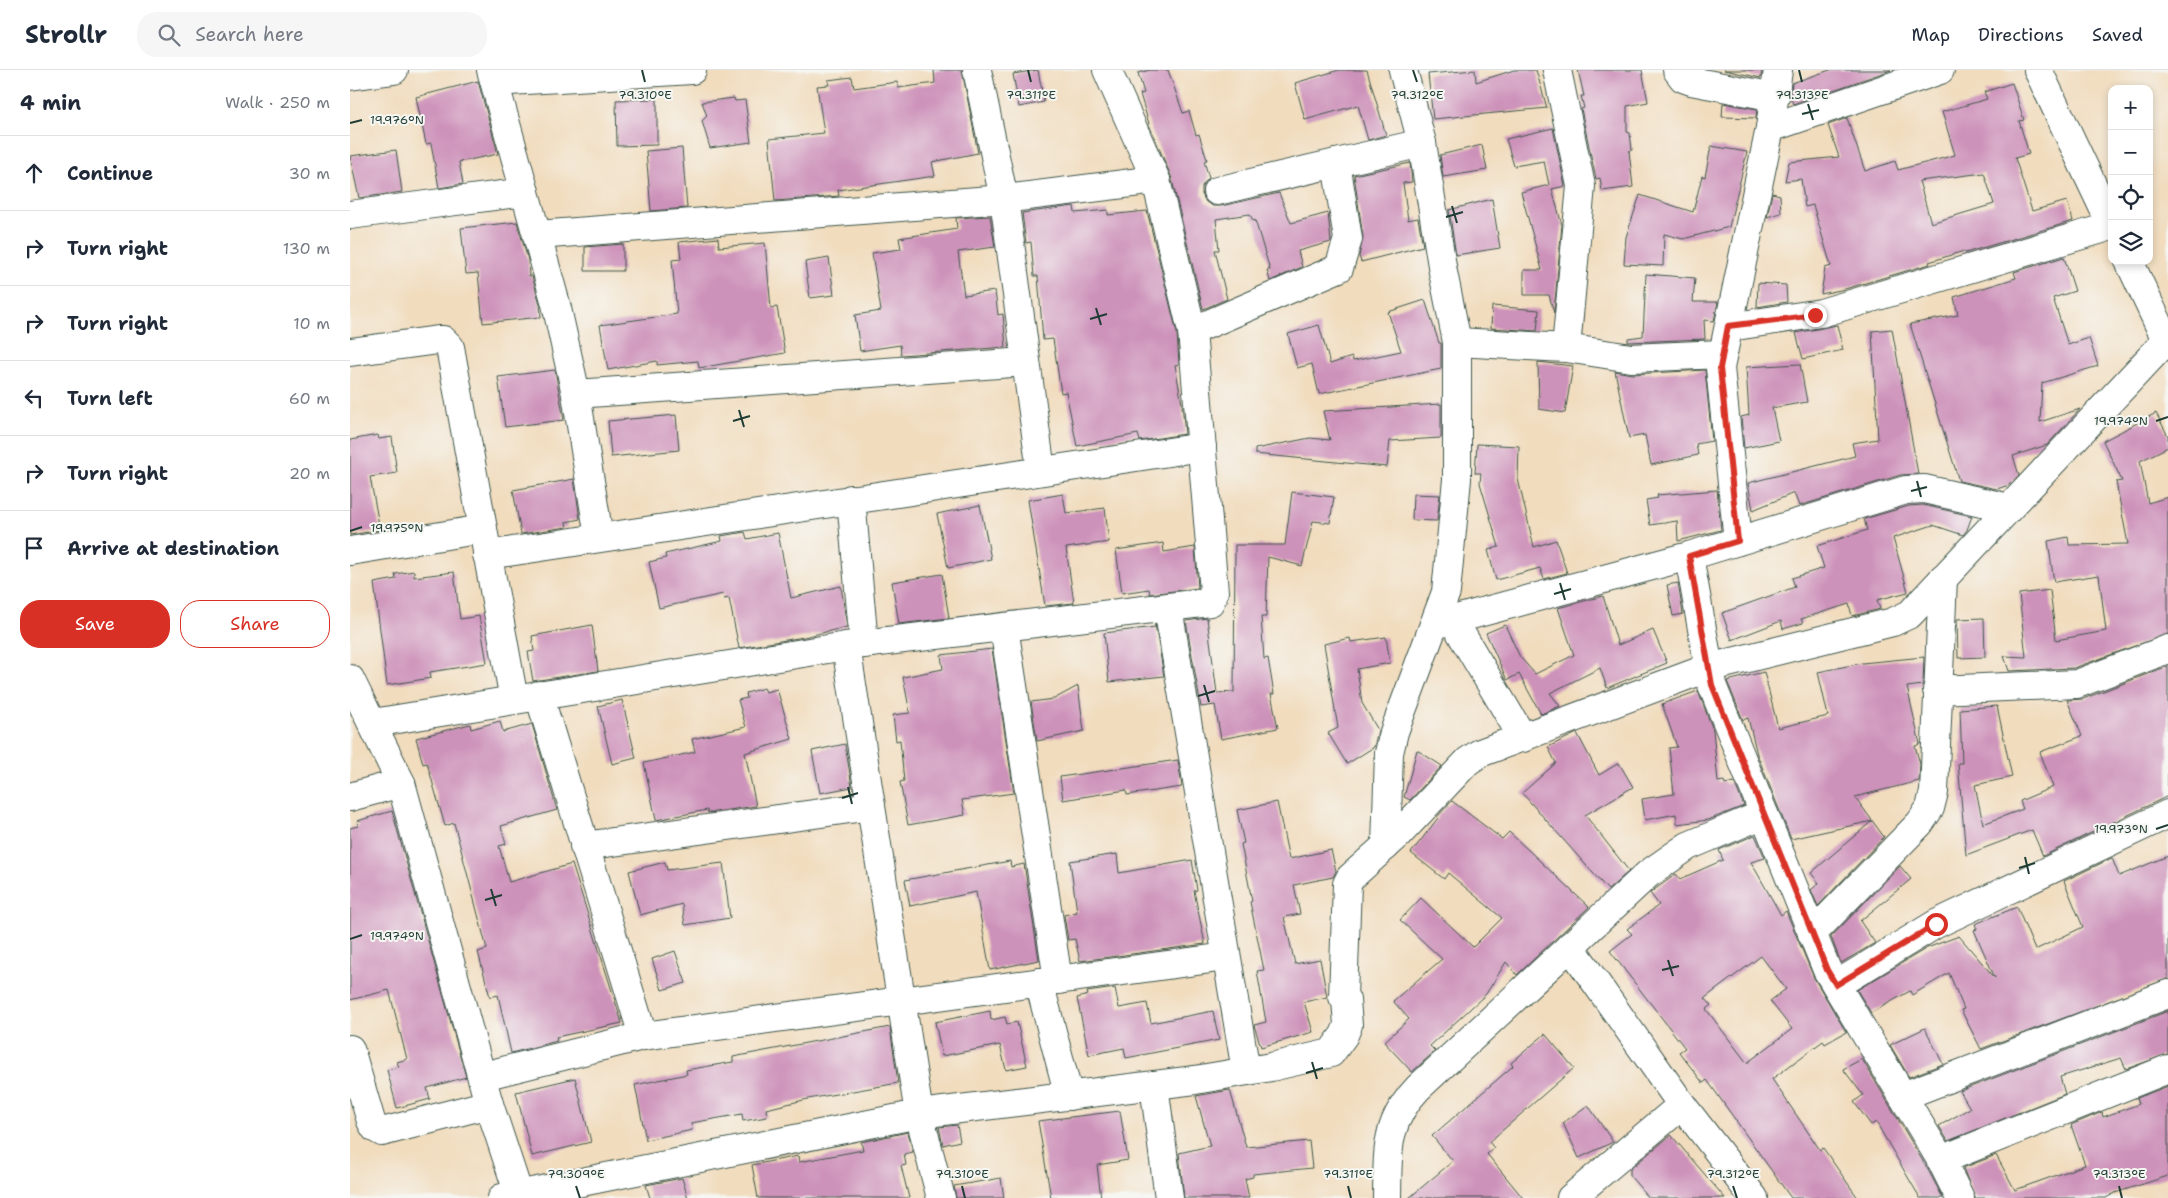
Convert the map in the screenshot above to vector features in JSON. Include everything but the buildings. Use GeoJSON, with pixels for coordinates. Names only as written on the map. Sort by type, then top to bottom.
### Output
{"type":"FeatureCollection","features":[{"type":"Feature","properties":{"kind":"street"},"geometry":{"type":"LineString","coordinates":[[350,76],[394,70]]}},
{"type":"Feature","properties":{"kind":"street"},"geometry":{"type":"LineString","coordinates":[[599,538],[576,394],[556,304],[493,76],[692,70]]}},
{"type":"Feature","properties":{"kind":"street"},"geometry":{"type":"LineString","coordinates":[[977,70],[1004,199],[1041,471]]}},
{"type":"Feature","properties":{"kind":"street"},"geometry":{"type":"LineString","coordinates":[[373,723],[855,645],[1206,604],[1214,597],[1192,331],[1156,180],[1107,70]]}},
{"type":"Feature","properties":{"kind":"street"},"geometry":{"type":"LineString","coordinates":[[1372,858],[1391,741],[1444,623],[1456,489],[1457,342],[1443,272],[1422,143],[1403,70]]}},
{"type":"Feature","properties":{"kind":"street"},"geometry":{"type":"LineString","coordinates":[[1557,70],[1582,186],[1566,348]]}},
{"type":"Feature","properties":{"kind":"street"},"geometry":{"type":"LineString","coordinates":[[1677,70],[1683,78],[1691,81],[1775,97]]}},
{"type":"Feature","properties":{"kind":"street"},"geometry":{"type":"LineString","coordinates":[[1738,541],[1720,368],[1770,128],[1778,70]]}},
{"type":"Feature","properties":{"kind":"street"},"geometry":{"type":"LineString","coordinates":[[1770,128],[1940,70]]}},
{"type":"Feature","properties":{"kind":"street"},"geometry":{"type":"LineString","coordinates":[[2038,70],[2109,220]]}},
{"type":"Feature","properties":{"kind":"street"},"geometry":{"type":"LineString","coordinates":[[1217,190],[1422,143]]}},
{"type":"Feature","properties":{"kind":"street"},"geometry":{"type":"LineString","coordinates":[[1192,331],[1340,268],[1348,239],[1336,162]]}},
{"type":"Feature","properties":{"kind":"street"},"geometry":{"type":"LineString","coordinates":[[537,235],[1004,199],[1156,180]]}},
{"type":"Feature","properties":{"kind":"street"},"geometry":{"type":"LineString","coordinates":[[350,216],[525,192]]}},
{"type":"Feature","properties":{"kind":"street"},"geometry":{"type":"LineString","coordinates":[[1728,326],[1821,313],[2108,227]]}},
{"type":"Feature","properties":{"kind":"street"},"geometry":{"type":"LineString","coordinates":[[350,679],[373,723],[400,783],[483,1076],[511,1196],[918,1114],[1246,1072],[1331,1053],[1344,1035],[1348,1025],[1346,1000],[1343,997],[1348,884],[1350,878],[1468,761],[1474,756],[1708,668],[1893,622],[1910,614],[2167,342],[2130,265]]}},
{"type":"Feature","properties":{"kind":"street"},"geometry":{"type":"LineString","coordinates":[[350,352],[438,340],[447,344],[485,542],[526,698],[584,846],[642,1036]]}},
{"type":"Feature","properties":{"kind":"street"},"geometry":{"type":"LineString","coordinates":[[1457,342],[1566,348],[1631,358],[1722,354]]}},
{"type":"Feature","properties":{"kind":"street"},"geometry":{"type":"LineString","coordinates":[[576,394],[1026,362]]}},
{"type":"Feature","properties":{"kind":"street"},"geometry":{"type":"LineString","coordinates":[[350,552],[485,542],[599,538],[1202,446]]}},
{"type":"Feature","properties":{"kind":"street"},"geometry":{"type":"LineString","coordinates":[[1444,623],[1689,556],[1906,490],[1924,489],[2009,508]]}},
{"type":"Feature","properties":{"kind":"street"},"geometry":{"type":"LineString","coordinates":[[851,499],[855,645],[871,806],[918,1114],[941,1198]]}},
{"type":"Feature","properties":{"kind":"street"},"geometry":{"type":"LineString","coordinates":[[1689,556],[1712,685],[1827,970],[1941,1160],[1960,1198]]}},
{"type":"Feature","properties":{"kind":"street"},"geometry":{"type":"LineString","coordinates":[[1812,934],[1920,823],[1930,808],[1934,792],[1943,578]]}},
{"type":"Feature","properties":{"kind":"street"},"geometry":{"type":"LineString","coordinates":[[1168,608],[1246,1072]]}},
{"type":"Feature","properties":{"kind":"street"},"geometry":{"type":"LineString","coordinates":[[1444,623],[1523,738]]}},
{"type":"Feature","properties":{"kind":"street"},"geometry":{"type":"LineString","coordinates":[[1004,627],[1048,981],[1069,1096]]}},
{"type":"Feature","properties":{"kind":"street"},"geometry":{"type":"LineString","coordinates":[[1938,690],[2077,684],[2168,649]]}},
{"type":"Feature","properties":{"kind":"street"},"geometry":{"type":"LineString","coordinates":[[350,797],[400,783]]}},
{"type":"Feature","properties":{"kind":"street"},"geometry":{"type":"LineString","coordinates":[[584,846],[871,806]]}},
{"type":"Feature","properties":{"kind":"street"},"geometry":{"type":"LineString","coordinates":[[1387,1198],[1389,1145],[1393,1122],[1403,1103],[1648,874],[1688,846],[1764,814]]}},
{"type":"Feature","properties":{"kind":"street"},"geometry":{"type":"LineString","coordinates":[[1836,985],[1936,924],[2168,814]]}},
{"type":"Feature","properties":{"kind":"street"},"geometry":{"type":"LineString","coordinates":[[1570,946],[1682,1104],[1754,1198]]}},
{"type":"Feature","properties":{"kind":"street"},"geometry":{"type":"LineString","coordinates":[[483,1076],[642,1036],[1226,957]]}},
{"type":"Feature","properties":{"kind":"street"},"geometry":{"type":"LineString","coordinates":[[1903,1096],[2168,994]]}},
{"type":"Feature","properties":{"kind":"street"},"geometry":{"type":"LineString","coordinates":[[350,1049],[371,1121],[375,1128],[382,1132],[489,1104]]}},
{"type":"Feature","properties":{"kind":"street"},"geometry":{"type":"LineString","coordinates":[[1941,1160],[2168,1069]]}},
{"type":"Feature","properties":{"kind":"street"},"geometry":{"type":"LineString","coordinates":[[1154,1085],[1169,1198]]}},
{"type":"Feature","properties":{"kind":"street"},"geometry":{"type":"LineString","coordinates":[[1571,1198],[1682,1104]]}},
{"type":"Feature","properties":{"kind":"route"},"geometry":{"type":"LineString","coordinates":[[1815,315],[1728,326],[1720,368],[1738,541],[1689,556],[1710,675],[1712,685],[1827,970],[1836,985],[1936,924]]}}]}
